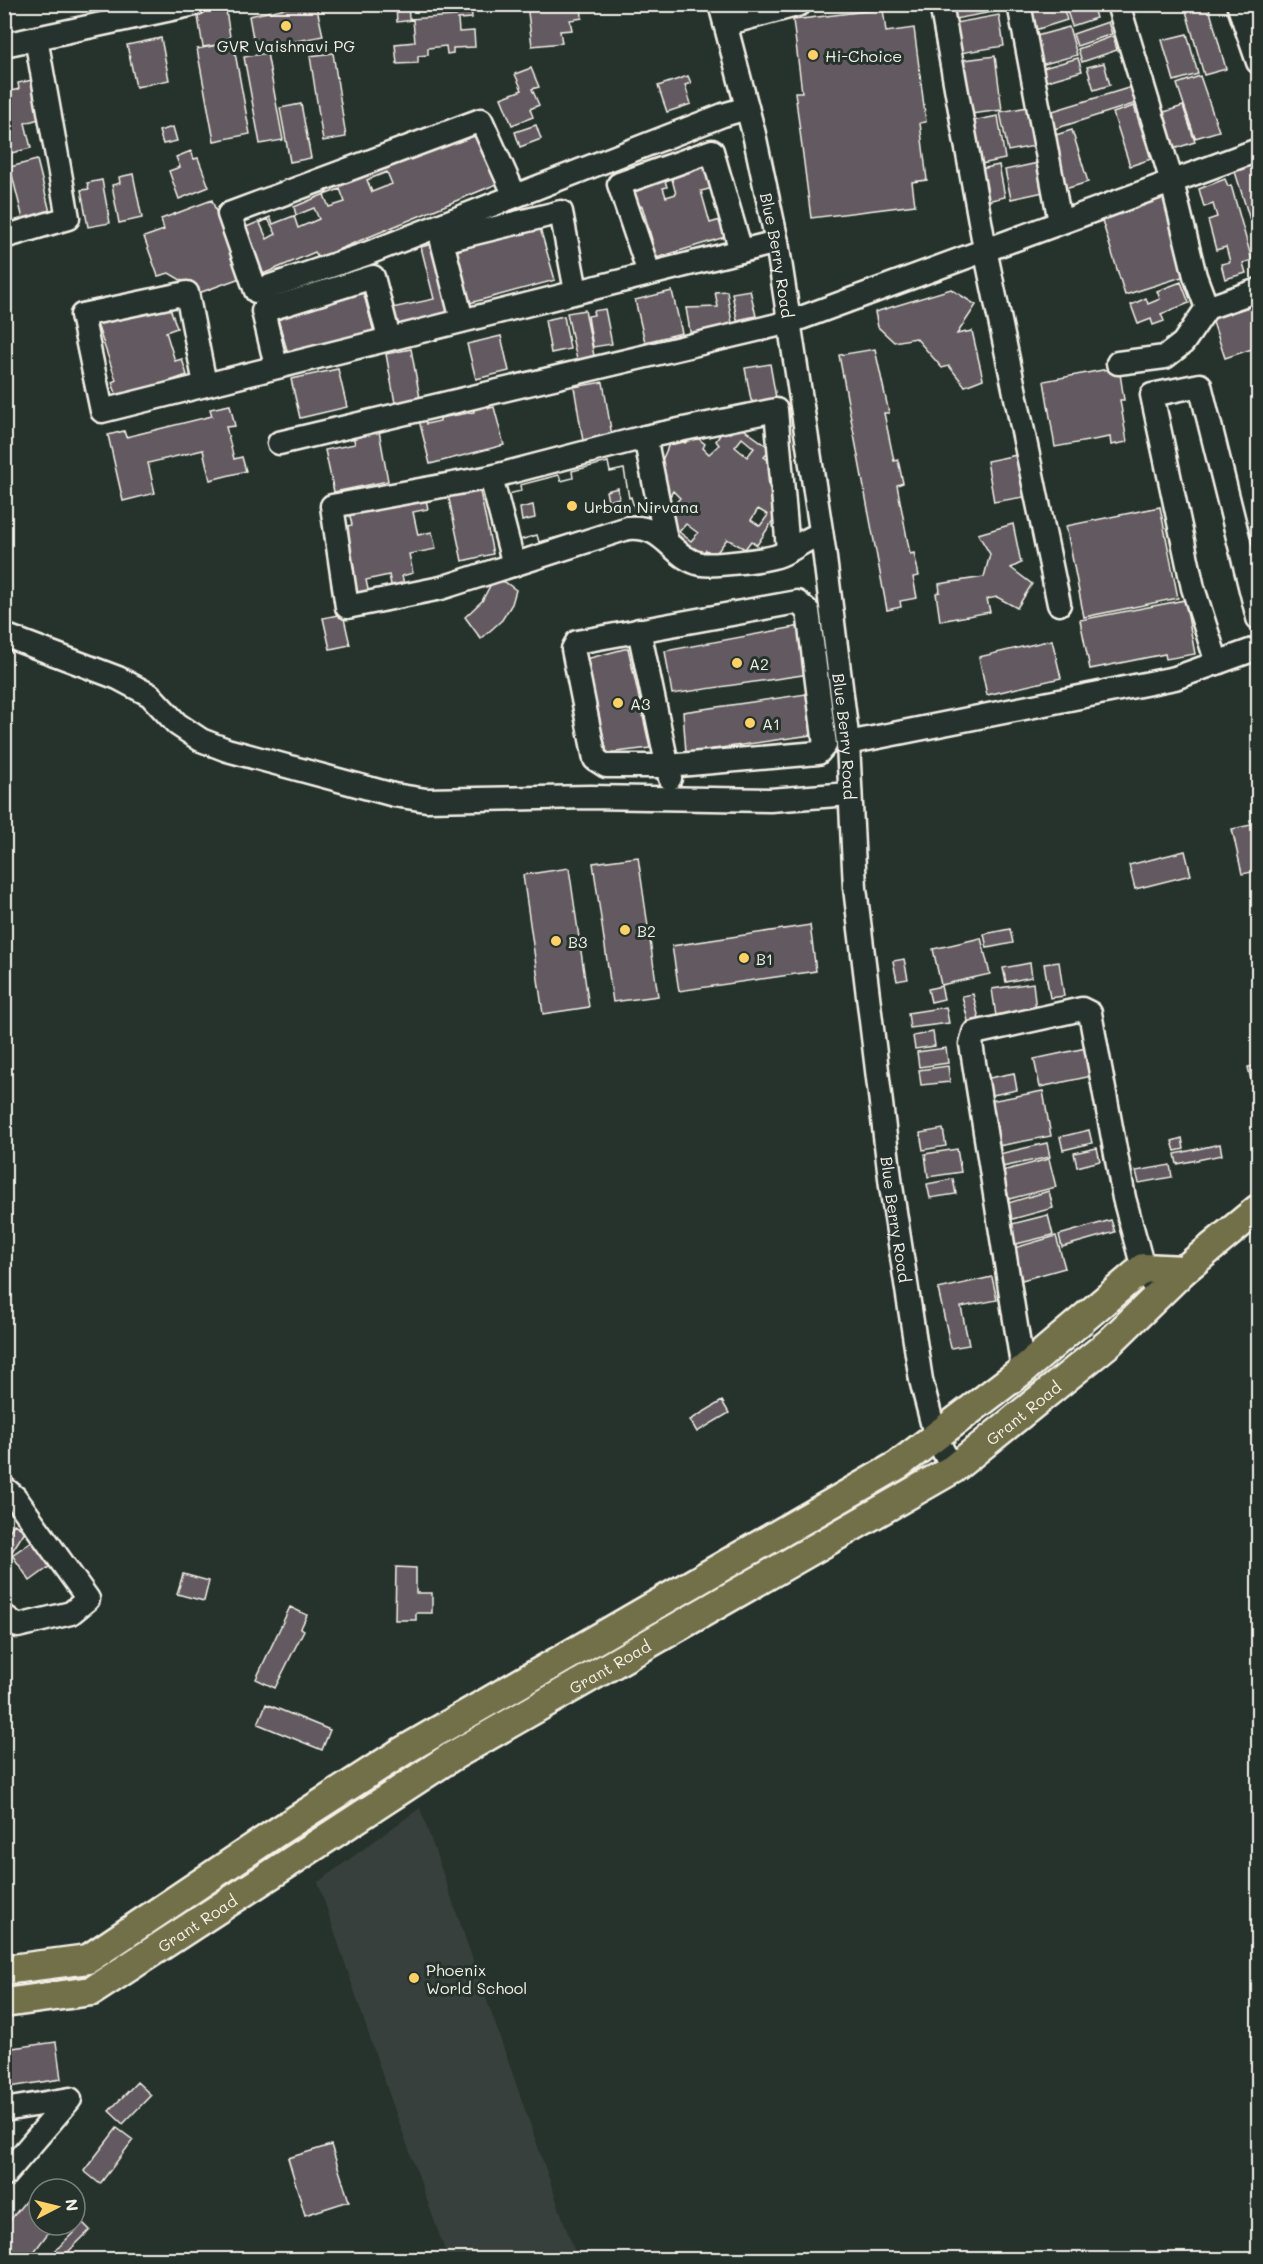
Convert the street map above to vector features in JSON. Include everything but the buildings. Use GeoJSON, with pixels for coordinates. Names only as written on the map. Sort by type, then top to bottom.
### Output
{"type":"FeatureCollection","features":[{"type":"Feature","properties":{"kind":"main road","name":"Grant Road"},"geometry":{"type":"LineString","coordinates":[[4,2003],[92,1991],[451,1757],[953,1469],[1109,1343],[1184,1270],[1258,1209]]}},
{"type":"Feature","properties":{"kind":"main road","name":"Grant Road"},"geometry":{"type":"LineString","coordinates":[[4,1970],[88,1959],[277,1832],[403,1751],[898,1465],[1023,1370],[1143,1268]]}},
{"type":"Feature","properties":{"kind":"main road"},"geometry":{"type":"LineString","coordinates":[[1143,1268],[1184,1270]]}},
{"type":"Feature","properties":{"kind":"street"},"geometry":{"type":"LineString","coordinates":[[4,45],[195,4]]}},
{"type":"Feature","properties":{"kind":"street"},"geometry":{"type":"LineString","coordinates":[[723,14],[800,4]]}},
{"type":"Feature","properties":{"kind":"street"},"geometry":{"type":"LineString","coordinates":[[941,4],[985,249],[1059,604]]}},
{"type":"Feature","properties":{"kind":"street"},"geometry":{"type":"LineString","coordinates":[[1019,4],[1060,222]]}},
{"type":"Feature","properties":{"kind":"street"},"geometry":{"type":"LineString","coordinates":[[1118,4],[1172,182],[1195,276],[1207,308]]}},
{"type":"Feature","properties":{"kind":"street"},"geometry":{"type":"LineString","coordinates":[[1238,4],[1258,62]]}},
{"type":"Feature","properties":{"kind":"street","name":"Blue Berry Road"},"geometry":{"type":"LineString","coordinates":[[723,14],[777,242],[790,322],[823,542],[848,743],[855,888],[891,1185],[921,1380],[936,1438],[953,1469]]}},
{"type":"Feature","properties":{"kind":"street"},"geometry":{"type":"LineString","coordinates":[[4,237],[68,218],[36,38]]}},
{"type":"Feature","properties":{"kind":"street"},"geometry":{"type":"LineString","coordinates":[[515,196],[481,120],[229,213],[256,291],[366,254],[515,196],[723,115],[747,108]]}},
{"type":"Feature","properties":{"kind":"street"},"geometry":{"type":"LineString","coordinates":[[279,443],[790,322],[1258,150]]}},
{"type":"Feature","properties":{"kind":"street"},"geometry":{"type":"LineString","coordinates":[[649,273],[619,183],[712,151],[741,251]]}},
{"type":"Feature","properties":{"kind":"street"},"geometry":{"type":"LineString","coordinates":[[462,320],[442,241],[561,212],[576,291]]}},
{"type":"Feature","properties":{"kind":"street"},"geometry":{"type":"LineString","coordinates":[[205,384],[187,293],[82,315],[102,411],[777,242]]}},
{"type":"Feature","properties":{"kind":"street"},"geometry":{"type":"LineString","coordinates":[[276,366],[263,311],[373,277],[389,338]]}},
{"type":"Feature","properties":{"kind":"street"},"geometry":{"type":"LineString","coordinates":[[1118,363],[1165,357],[1183,343],[1207,308],[1258,290]]}},
{"type":"Feature","properties":{"kind":"street"},"geometry":{"type":"LineString","coordinates":[[1217,663],[1193,588],[1152,395],[1200,386],[1258,618]]}},
{"type":"Feature","properties":{"kind":"street"},"geometry":{"type":"LineString","coordinates":[[788,550],[776,410],[645,437],[491,477],[332,506],[347,607],[441,588],[628,528],[651,529],[692,561],[700,564],[779,555],[788,550],[806,538],[823,542]]}},
{"type":"Feature","properties":{"kind":"street"},"geometry":{"type":"LineString","coordinates":[[645,437],[666,540]]}},
{"type":"Feature","properties":{"kind":"street"},"geometry":{"type":"LineString","coordinates":[[491,477],[513,565]]}},
{"type":"Feature","properties":{"kind":"street"},"geometry":{"type":"LineString","coordinates":[[797,602],[808,611],[825,745],[823,749],[812,755],[667,766],[606,766],[595,759],[574,646],[581,639],[797,602]]}},
{"type":"Feature","properties":{"kind":"street"},"geometry":{"type":"LineString","coordinates":[[639,630],[673,798]]}},
{"type":"Feature","properties":{"kind":"street"},"geometry":{"type":"LineString","coordinates":[[4,635],[118,678],[150,695],[177,724],[201,740],[227,750],[394,795],[426,800],[503,797],[770,800],[850,795]]}},
{"type":"Feature","properties":{"kind":"street"},"geometry":{"type":"LineString","coordinates":[[848,743],[1175,678],[1258,648]]}},
{"type":"Feature","properties":{"kind":"street"},"geometry":{"type":"LineString","coordinates":[[1023,1370],[971,1044],[974,1033],[1082,1009],[1090,1013],[1125,1198],[1143,1268],[1159,1295]]}},
{"type":"Feature","properties":{"kind":"street"},"geometry":{"type":"LineString","coordinates":[[4,1488],[15,1497],[88,1599],[71,1613],[9,1624]]}},
{"type":"Feature","properties":{"kind":"street"},"geometry":{"type":"LineString","coordinates":[[4,2110],[70,2099],[4,2176]]}},
{"type":"Feature","properties":{"kind":"shaded area","name":"Phoenix World School"},"geometry":{"type":"Polygon","coordinates":[[[420,1808],[577,2259],[448,2259],[382,2074],[318,1882],[420,1808]]]}},
{"type":"Feature","properties":{"kind":"place","name":"GVR Vaishnavi PG"},"geometry":{"type":"Point","coordinates":[286,26]}},
{"type":"Feature","properties":{"kind":"place","name":"Hi-Choice"},"geometry":{"type":"Point","coordinates":[813,55]}},
{"type":"Feature","properties":{"kind":"place","name":"Urban Nirvana"},"geometry":{"type":"Point","coordinates":[572,506]}},
{"type":"Feature","properties":{"kind":"place","name":"A2"},"geometry":{"type":"Point","coordinates":[737,663]}},
{"type":"Feature","properties":{"kind":"place","name":"A3"},"geometry":{"type":"Point","coordinates":[618,703]}},
{"type":"Feature","properties":{"kind":"place","name":"A1"},"geometry":{"type":"Point","coordinates":[750,723]}},
{"type":"Feature","properties":{"kind":"place","name":"B2"},"geometry":{"type":"Point","coordinates":[625,930]}},
{"type":"Feature","properties":{"kind":"place","name":"B3"},"geometry":{"type":"Point","coordinates":[556,941]}},
{"type":"Feature","properties":{"kind":"place","name":"B1"},"geometry":{"type":"Point","coordinates":[744,958]}},
{"type":"Feature","properties":{"kind":"place","name":"Phoenix World School"},"geometry":{"type":"Point","coordinates":[414,1978]}}]}
